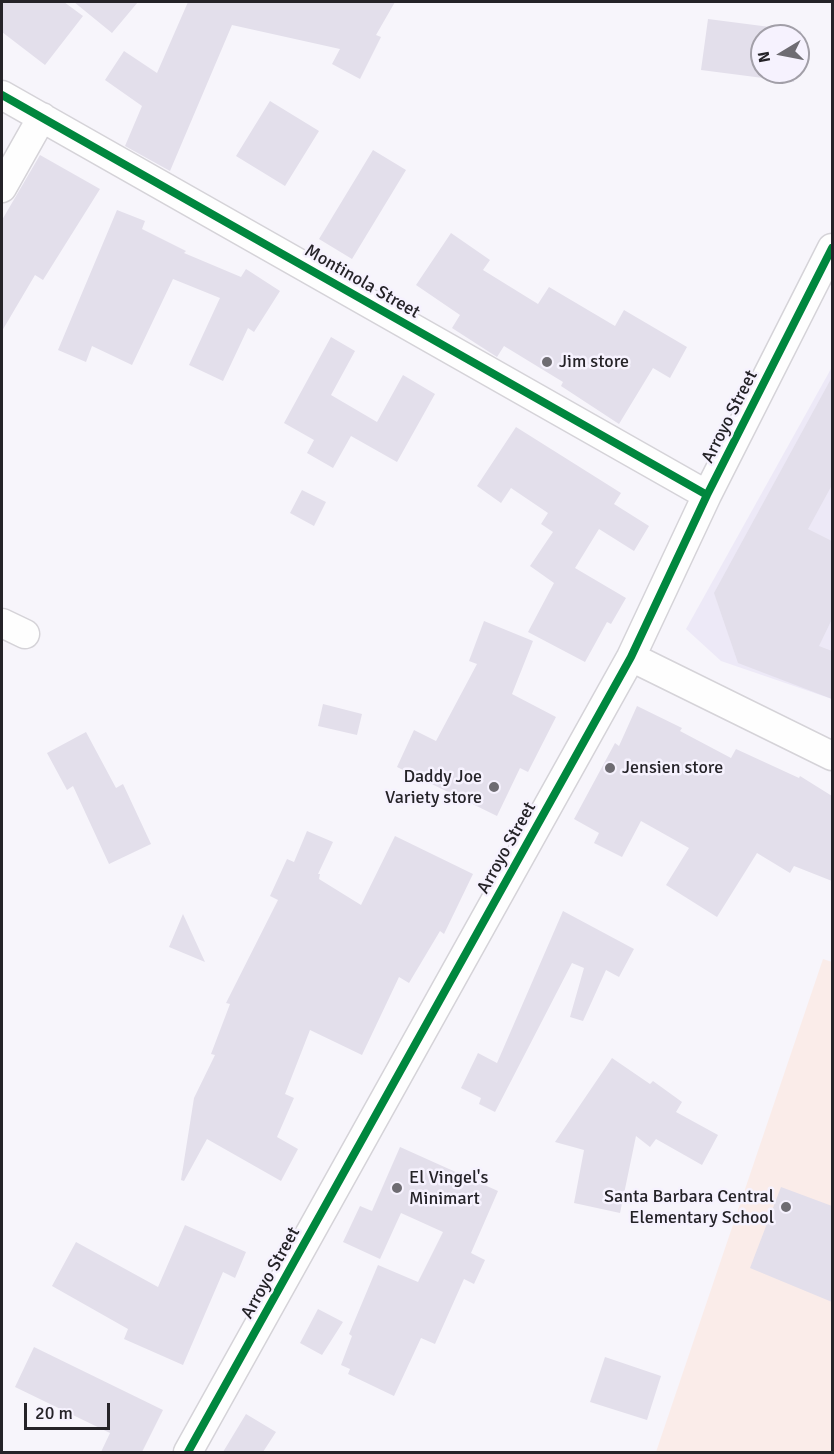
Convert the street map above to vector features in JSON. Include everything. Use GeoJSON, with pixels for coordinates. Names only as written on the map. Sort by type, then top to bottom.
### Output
{"type":"FeatureCollection","features":[{"type":"Feature","properties":{"kind":"street","name":"Montinola Street"},"geometry":{"type":"LineString","coordinates":[[2,95],[707,495]]}},
{"type":"Feature","properties":{"kind":"street"},"geometry":{"type":"LineString","coordinates":[[2,188],[42,117]]}},
{"type":"Feature","properties":{"kind":"street","name":"Arroyo Street"},"geometry":{"type":"LineString","coordinates":[[188,1452],[631,657],[707,495],[832,248]]}},
{"type":"Feature","properties":{"kind":"street"},"geometry":{"type":"LineString","coordinates":[[631,657],[832,756]]}},
{"type":"Feature","properties":{"kind":"shaded area"},"geometry":{"type":"Polygon","coordinates":[[[832,367],[832,699],[721,661],[686,629],[832,367]]]}},
{"type":"Feature","properties":{"kind":"shaded area","name":"Santa Barbara Central Elementary School"},"geometry":{"type":"Polygon","coordinates":[[[823,959],[832,962],[832,1452],[656,1452],[823,959]]]}},
{"type":"Feature","properties":{"kind":"building"},"geometry":{"type":"Polygon","coordinates":[[[2,2],[64,2],[83,16],[45,65],[2,32],[2,2]]]}},
{"type":"Feature","properties":{"kind":"building"},"geometry":{"type":"Polygon","coordinates":[[[74,2],[138,2],[112,33],[74,2]]]}},
{"type":"Feature","properties":{"kind":"building"},"geometry":{"type":"Polygon","coordinates":[[[188,2],[395,2],[376,35],[381,37],[360,79],[332,64],[340,49],[232,25],[170,171],[125,146],[142,106],[105,80],[124,51],[157,73],[188,2]]]}},
{"type":"Feature","properties":{"kind":"building"},"geometry":{"type":"Polygon","coordinates":[[[708,19],[750,24],[750,76],[701,70],[708,19]]]}},
{"type":"Feature","properties":{"kind":"building"},"geometry":{"type":"Polygon","coordinates":[[[270,101],[319,131],[285,186],[236,156],[270,101]]]}},
{"type":"Feature","properties":{"kind":"building"},"geometry":{"type":"Polygon","coordinates":[[[373,150],[406,170],[352,259],[319,239],[373,150]]]}},
{"type":"Feature","properties":{"kind":"building"},"geometry":{"type":"Polygon","coordinates":[[[40,155],[100,189],[43,280],[35,275],[2,331],[2,220],[40,155]]]}},
{"type":"Feature","properties":{"kind":"building"},"geometry":{"type":"Polygon","coordinates":[[[117,210],[145,221],[142,229],[186,251],[184,253],[241,277],[246,269],[280,291],[254,332],[248,328],[223,381],[189,365],[220,298],[173,279],[132,365],[92,346],[86,362],[58,350],[117,210]]]}},
{"type":"Feature","properties":{"kind":"building"},"geometry":{"type":"Polygon","coordinates":[[[451,233],[490,260],[483,270],[538,304],[549,287],[615,326],[624,310],[687,347],[670,378],[653,368],[619,424],[561,386],[563,382],[504,346],[497,357],[452,328],[460,315],[416,285],[451,233]]]}},
{"type":"Feature","properties":{"kind":"building"},"geometry":{"type":"Polygon","coordinates":[[[331,337],[355,351],[331,395],[377,422],[403,375],[435,394],[397,462],[351,436],[333,468],[307,453],[314,440],[284,423],[331,337]]]}},
{"type":"Feature","properties":{"kind":"building"},"geometry":{"type":"Polygon","coordinates":[[[832,377],[832,485],[808,529],[832,541],[832,619],[819,646],[832,651],[832,699],[738,663],[714,593],[832,377]]]}},
{"type":"Feature","properties":{"kind":"building"},"geometry":{"type":"Polygon","coordinates":[[[516,427],[621,493],[614,504],[649,526],[634,551],[599,529],[575,568],[626,598],[611,624],[607,622],[585,662],[528,632],[554,583],[530,566],[553,532],[541,524],[548,513],[511,488],[501,503],[477,486],[516,427]]]}},
{"type":"Feature","properties":{"kind":"building"},"geometry":{"type":"Polygon","coordinates":[[[302,490],[326,502],[314,526],[290,513],[302,490]]]}},
{"type":"Feature","properties":{"kind":"building"},"geometry":{"type":"Polygon","coordinates":[[[484,621],[533,641],[512,694],[556,717],[528,772],[520,768],[497,816],[397,767],[414,730],[436,741],[477,664],[469,661],[484,621]]]}},
{"type":"Feature","properties":{"kind":"building"},"geometry":{"type":"Polygon","coordinates":[[[323,704],[362,714],[357,735],[318,726],[323,704]]]}},
{"type":"Feature","properties":{"kind":"building"},"geometry":{"type":"Polygon","coordinates":[[[637,706],[682,728],[680,731],[731,758],[736,749],[799,778],[800,776],[832,796],[832,881],[794,866],[790,873],[757,853],[717,917],[666,885],[689,848],[641,821],[622,857],[594,843],[599,833],[574,819],[615,743],[619,746],[637,706]]]}},
{"type":"Feature","properties":{"kind":"building"},"geometry":{"type":"Polygon","coordinates":[[[86,732],[116,788],[123,784],[151,844],[109,864],[73,786],[67,790],[47,753],[86,732]]]}},
{"type":"Feature","properties":{"kind":"building"},"geometry":{"type":"Polygon","coordinates":[[[307,831],[333,842],[318,874],[320,874],[319,879],[361,905],[395,836],[473,874],[444,934],[440,931],[409,983],[399,977],[362,1055],[310,1030],[285,1094],[294,1098],[277,1137],[298,1149],[281,1181],[207,1139],[184,1181],[181,1180],[194,1098],[215,1055],[211,1054],[230,1004],[226,1003],[278,900],[270,896],[287,859],[294,862],[307,831]]]}},
{"type":"Feature","properties":{"kind":"building"},"geometry":{"type":"Polygon","coordinates":[[[563,911],[634,949],[619,977],[606,970],[583,1021],[570,1017],[584,968],[572,963],[495,1112],[479,1104],[481,1098],[461,1088],[478,1053],[497,1063],[563,911]]]}},
{"type":"Feature","properties":{"kind":"building"},"geometry":{"type":"Polygon","coordinates":[[[183,914],[205,962],[169,947],[183,914]]]}},
{"type":"Feature","properties":{"kind":"building"},"geometry":{"type":"Polygon","coordinates":[[[612,1058],[650,1084],[653,1081],[682,1102],[676,1112],[718,1135],[702,1165],[656,1139],[650,1147],[636,1136],[620,1213],[574,1203],[584,1150],[555,1142],[612,1058]]]}},
{"type":"Feature","properties":{"kind":"building"},"geometry":{"type":"Polygon","coordinates":[[[400,1147],[498,1191],[471,1253],[485,1260],[474,1284],[464,1279],[435,1344],[421,1338],[394,1396],[348,1374],[350,1369],[341,1365],[352,1336],[349,1334],[378,1265],[418,1282],[443,1232],[401,1213],[380,1259],[343,1242],[360,1206],[372,1211],[400,1147]]]}},
{"type":"Feature","properties":{"kind":"building"},"geometry":{"type":"Polygon","coordinates":[[[781,1187],[832,1206],[832,1302],[750,1268],[781,1187]]]}},
{"type":"Feature","properties":{"kind":"building"},"geometry":{"type":"Polygon","coordinates":[[[185,1225],[246,1252],[235,1278],[223,1272],[183,1365],[124,1339],[128,1329],[52,1286],[76,1242],[158,1287],[185,1225]]]}},
{"type":"Feature","properties":{"kind":"building"},"geometry":{"type":"Polygon","coordinates":[[[318,1309],[343,1322],[322,1355],[300,1343],[318,1309]]]}},
{"type":"Feature","properties":{"kind":"building"},"geometry":{"type":"Polygon","coordinates":[[[34,1347],[163,1410],[142,1452],[101,1452],[110,1433],[15,1387],[34,1347]]]}},
{"type":"Feature","properties":{"kind":"building"},"geometry":{"type":"Polygon","coordinates":[[[605,1357],[661,1376],[647,1420],[590,1402],[605,1357]]]}},
{"type":"Feature","properties":{"kind":"building"},"geometry":{"type":"Polygon","coordinates":[[[246,1414],[276,1432],[263,1452],[223,1452],[246,1414]]]}},
{"type":"Feature","properties":{"kind":"cycle path"},"geometry":{"type":"LineString","coordinates":[[2,95],[707,495]]}},
{"type":"Feature","properties":{"kind":"cycle path"},"geometry":{"type":"LineString","coordinates":[[188,1452],[631,657],[707,495],[832,248]]}},
{"type":"Feature","properties":{"kind":"place","name":"Jim store"},"geometry":{"type":"Point","coordinates":[547,362]}},
{"type":"Feature","properties":{"kind":"place","name":"Jensien store"},"geometry":{"type":"Point","coordinates":[610,768]}},
{"type":"Feature","properties":{"kind":"place","name":"Daddy Joe Variety store"},"geometry":{"type":"Point","coordinates":[494,787]}},
{"type":"Feature","properties":{"kind":"place","name":"El Vingel's Minimart"},"geometry":{"type":"Point","coordinates":[397,1188]}},
{"type":"Feature","properties":{"kind":"place","name":"Santa Barbara Central Elementary School"},"geometry":{"type":"Point","coordinates":[786,1207]}}]}
